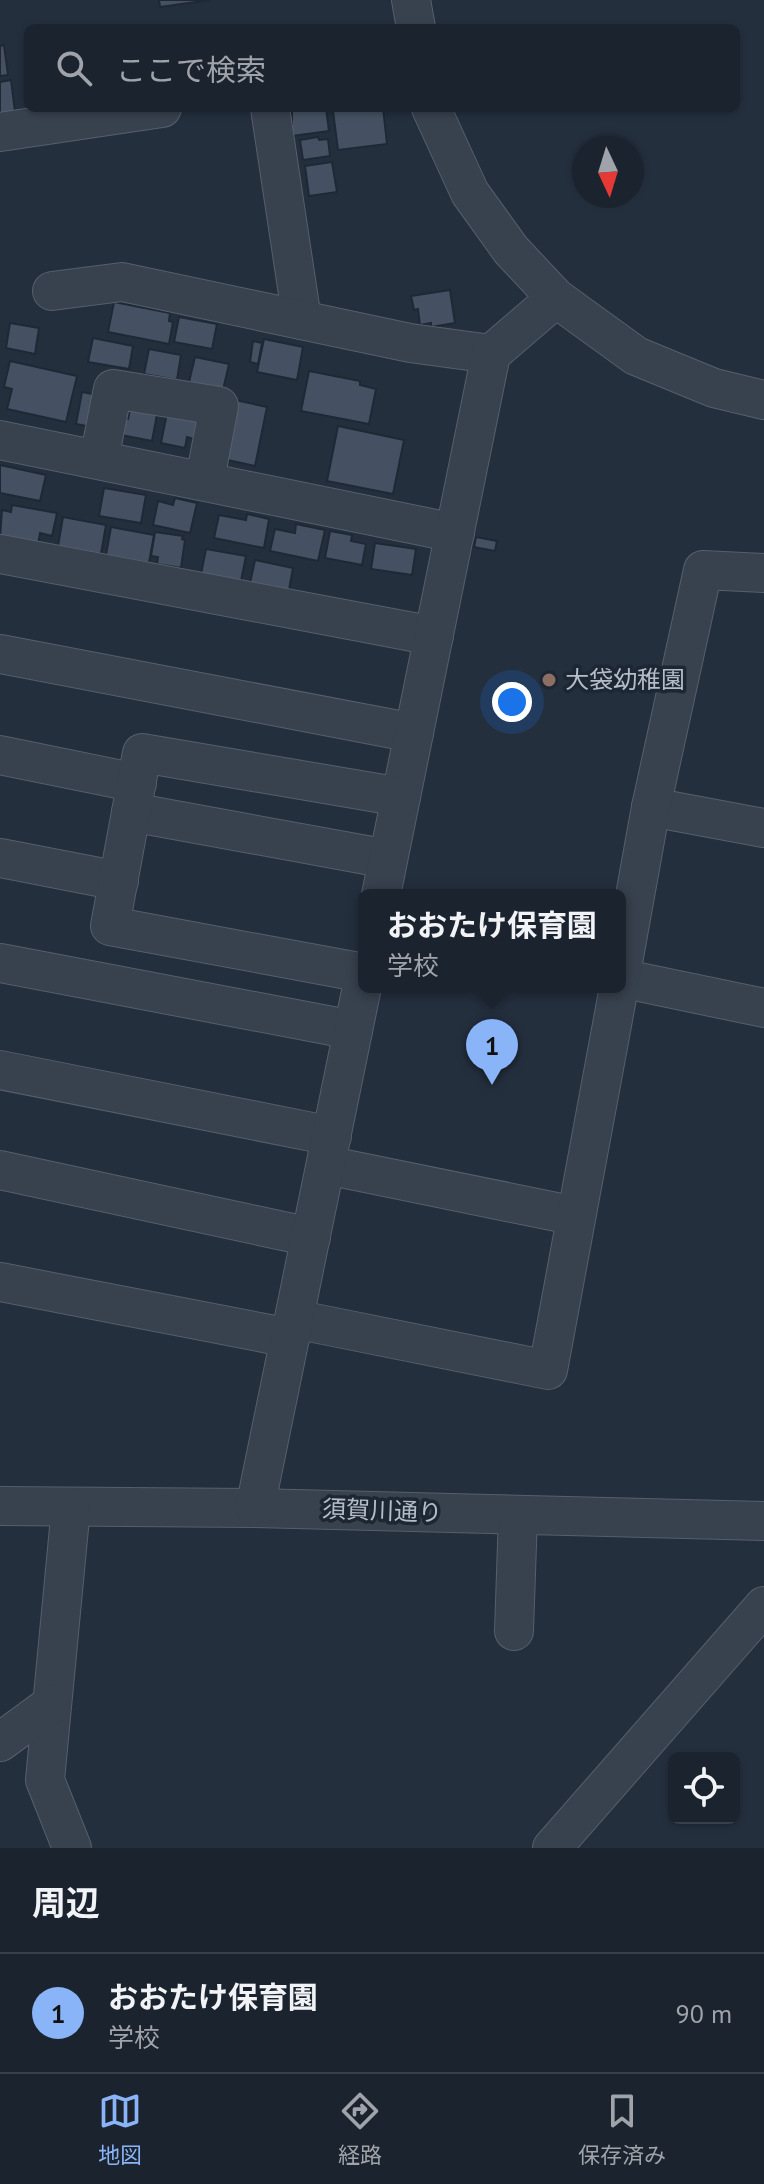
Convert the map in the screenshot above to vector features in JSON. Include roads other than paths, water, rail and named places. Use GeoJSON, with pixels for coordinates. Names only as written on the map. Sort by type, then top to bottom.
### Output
{"type":"FeatureCollection","features":[{"type":"Feature","properties":{"kind":"street"},"geometry":{"type":"LineString","coordinates":[[411,0],[415,24]]}},
{"type":"Feature","properties":{"kind":"street"},"geometry":{"type":"LineString","coordinates":[[0,132],[135,112]]}},
{"type":"Feature","properties":{"kind":"street"},"geometry":{"type":"LineString","coordinates":[[271,112],[302,320]]}},
{"type":"Feature","properties":{"kind":"street"},"geometry":{"type":"LineString","coordinates":[[433,112],[470,193],[511,250],[556,298],[636,356],[714,388],[764,400]]}},
{"type":"Feature","properties":{"kind":"street"},"geometry":{"type":"LineString","coordinates":[[52,291],[122,282],[410,343],[491,354]]}},
{"type":"Feature","properties":{"kind":"street"},"geometry":{"type":"LineString","coordinates":[[0,755],[384,877],[491,354],[556,298]]}},
{"type":"Feature","properties":{"kind":"street"},"geometry":{"type":"LineString","coordinates":[[99,459],[113,389],[219,406],[205,479]]}},
{"type":"Feature","properties":{"kind":"street"},"geometry":{"type":"LineString","coordinates":[[0,440],[205,479],[455,533]]}},
{"type":"Feature","properties":{"kind":"street"},"geometry":{"type":"LineString","coordinates":[[0,554],[434,636]]}},
{"type":"Feature","properties":{"kind":"street"},"geometry":{"type":"LineString","coordinates":[[626,945],[651,807],[703,570],[764,573]]}},
{"type":"Feature","properties":{"kind":"street"},"geometry":{"type":"LineString","coordinates":[[0,654],[414,733]]}},
{"type":"Feature","properties":{"kind":"street"},"geometry":{"type":"LineString","coordinates":[[358,974],[110,926],[142,753],[401,797]]}},
{"type":"Feature","properties":{"kind":"street"},"geometry":{"type":"LineString","coordinates":[[651,807],[764,828]]}},
{"type":"Feature","properties":{"kind":"street"},"geometry":{"type":"LineString","coordinates":[[0,858],[119,881]]}},
{"type":"Feature","properties":{"kind":"street"},"geometry":{"type":"LineString","coordinates":[[0,963],[353,1030]]}},
{"type":"Feature","properties":{"kind":"street"},"geometry":{"type":"LineString","coordinates":[[626,979],[764,1008]]}},
{"type":"Feature","properties":{"kind":"street"},"geometry":{"type":"LineString","coordinates":[[255,1508],[360,993]]}},
{"type":"Feature","properties":{"kind":"street"},"geometry":{"type":"LineString","coordinates":[[0,1282],[548,1370],[618,993]]}},
{"type":"Feature","properties":{"kind":"street"},"geometry":{"type":"LineString","coordinates":[[0,1070],[329,1150],[576,1216]]}},
{"type":"Feature","properties":{"kind":"street"},"geometry":{"type":"LineString","coordinates":[[0,1170],[311,1237]]}},
{"type":"Feature","properties":{"kind":"street","name":"須賀川通り"},"geometry":{"type":"LineString","coordinates":[[0,1506],[255,1508],[764,1521]]}},
{"type":"Feature","properties":{"kind":"street"},"geometry":{"type":"LineString","coordinates":[[71,1507],[45,1780],[72,1848]]}},
{"type":"Feature","properties":{"kind":"street"},"geometry":{"type":"LineString","coordinates":[[514,1631],[518,1515]]}},
{"type":"Feature","properties":{"kind":"street"},"geometry":{"type":"LineString","coordinates":[[552,1848],[764,1606]]}},
{"type":"Feature","properties":{"kind":"street"},"geometry":{"type":"LineString","coordinates":[[0,1742],[52,1704]]}},
{"type":"Feature","properties":{"kind":"place","name":"大袋幼稚園"},"geometry":{"type":"Point","coordinates":[549,680]}},
{"type":"Feature","properties":{"kind":"place","name":"おおたけ保育園"},"geometry":{"type":"Point","coordinates":[492,1085]}}]}
